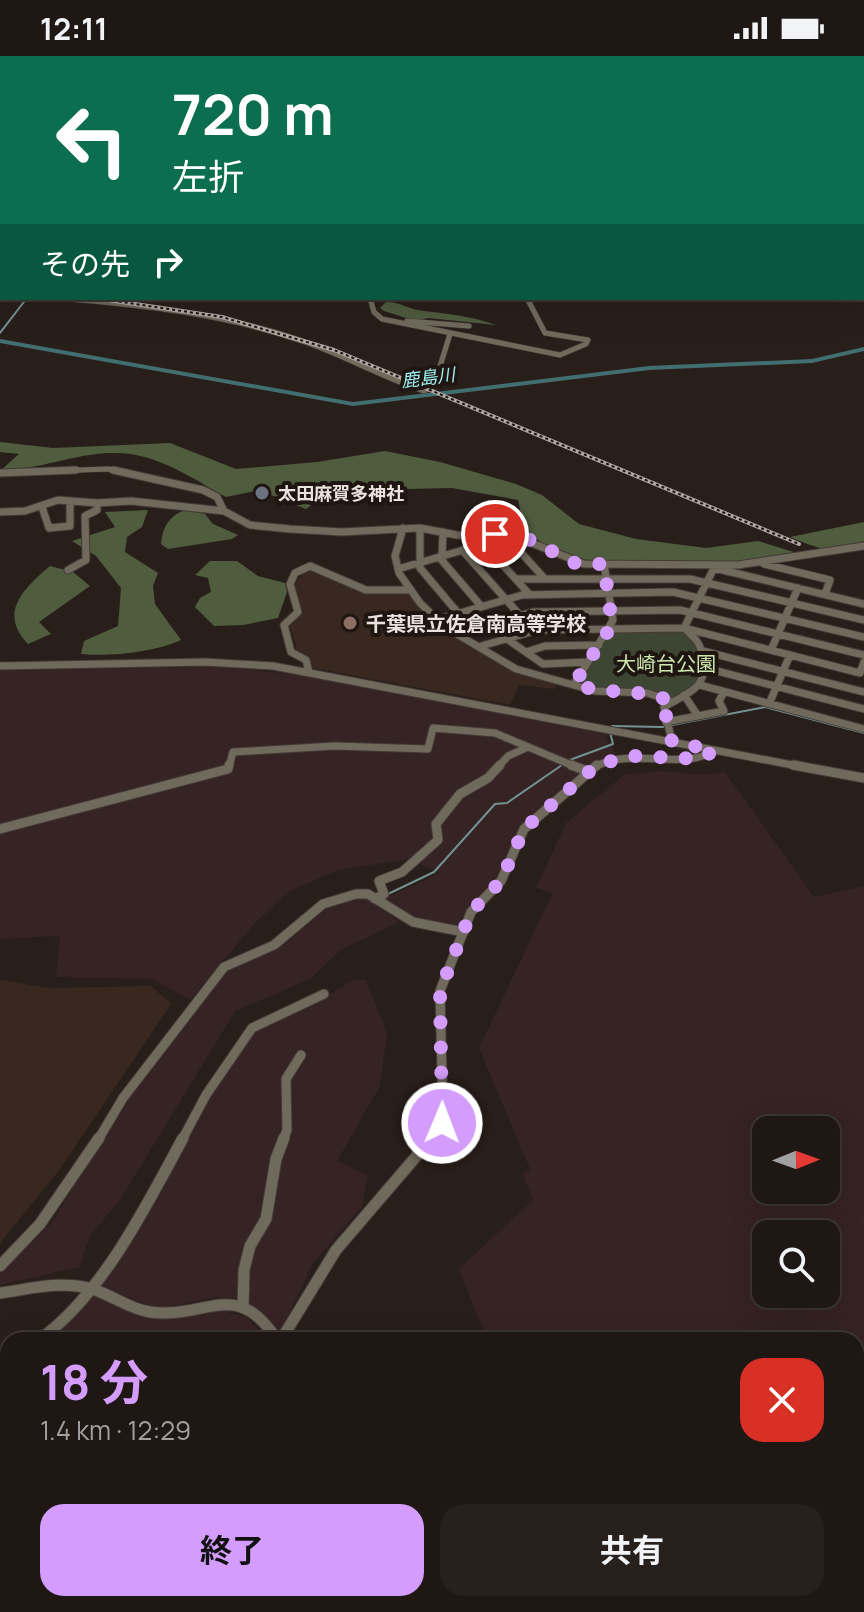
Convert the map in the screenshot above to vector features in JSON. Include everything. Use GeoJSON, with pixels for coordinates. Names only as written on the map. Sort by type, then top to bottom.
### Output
{"type":"FeatureCollection","features":[{"type":"Feature","properties":{"kind":"street"},"geometry":{"type":"LineString","coordinates":[[134,56],[144,56]]}},
{"type":"Feature","properties":{"kind":"street"},"geometry":{"type":"LineString","coordinates":[[82,300],[163,307],[255,327],[308,343],[424,391],[434,386],[450,334]]}},
{"type":"Feature","properties":{"kind":"street"},"geometry":{"type":"LineString","coordinates":[[371,300],[377,317],[450,334],[560,355],[588,342],[545,333],[528,300]]}},
{"type":"Feature","properties":{"kind":"street"},"geometry":{"type":"LineString","coordinates":[[386,320],[469,326]]}},
{"type":"Feature","properties":{"kind":"street"},"geometry":{"type":"LineString","coordinates":[[0,473],[68,468],[120,471],[212,494],[222,503],[224,511]]}},
{"type":"Feature","properties":{"kind":"street"},"geometry":{"type":"LineString","coordinates":[[0,512],[42,507],[58,500],[97,503],[131,501],[224,511],[250,525],[300,530],[342,532],[420,528],[457,535],[505,535],[528,539],[577,564],[756,562],[864,546]]}},
{"type":"Feature","properties":{"kind":"street"},"geometry":{"type":"LineString","coordinates":[[42,507],[49,528],[70,526],[70,501]]}},
{"type":"Feature","properties":{"kind":"street"},"geometry":{"type":"LineString","coordinates":[[68,570],[86,560],[85,516],[97,510],[97,503]]}},
{"type":"Feature","properties":{"kind":"street"},"geometry":{"type":"LineString","coordinates":[[403,528],[395,556],[398,569],[409,590],[436,620],[456,633],[508,665],[538,675],[603,692],[648,693],[670,701]]}},
{"type":"Feature","properties":{"kind":"street"},"geometry":{"type":"LineString","coordinates":[[420,528],[420,568],[458,613]]}},
{"type":"Feature","properties":{"kind":"street"},"geometry":{"type":"LineString","coordinates":[[443,532],[441,556],[481,606]]}},
{"type":"Feature","properties":{"kind":"street"},"geometry":{"type":"LineString","coordinates":[[505,535],[545,579]]}},
{"type":"Feature","properties":{"kind":"street"},"geometry":{"type":"LineString","coordinates":[[398,569],[484,544],[530,595]]}},
{"type":"Feature","properties":{"kind":"street"},"geometry":{"type":"LineString","coordinates":[[462,550],[534,631]]}},
{"type":"Feature","properties":{"kind":"street"},"geometry":{"type":"LineString","coordinates":[[756,562],[830,580],[825,594]]}},
{"type":"Feature","properties":{"kind":"street"},"geometry":{"type":"LineString","coordinates":[[574,684],[610,628],[612,610],[604,564]]}},
{"type":"Feature","properties":{"kind":"street"},"geometry":{"type":"LineString","coordinates":[[309,672],[306,660],[291,652],[284,625],[298,612],[289,595],[289,584],[302,568],[310,566],[366,590],[409,590]]}},
{"type":"Feature","properties":{"kind":"street"},"geometry":{"type":"LineString","coordinates":[[684,628],[714,568],[864,604]]}},
{"type":"Feature","properties":{"kind":"street"},"geometry":{"type":"LineString","coordinates":[[516,579],[667,577],[707,582],[864,620]]}},
{"type":"Feature","properties":{"kind":"street"},"geometry":{"type":"LineString","coordinates":[[771,650],[798,588]]}},
{"type":"Feature","properties":{"kind":"street"},"geometry":{"type":"LineString","coordinates":[[436,620],[505,599],[530,595],[673,592],[864,637]]}},
{"type":"Feature","properties":{"kind":"street"},"geometry":{"type":"LineString","coordinates":[[456,633],[519,614],[612,610],[692,612],[864,655]]}},
{"type":"Feature","properties":{"kind":"street"},"geometry":{"type":"LineString","coordinates":[[672,742],[664,707],[700,685],[705,678],[703,651],[698,640],[684,628]]}},
{"type":"Feature","properties":{"kind":"street"},"geometry":{"type":"LineString","coordinates":[[481,646],[534,631],[684,628],[862,673],[864,662]]}},
{"type":"Feature","properties":{"kind":"street"},"geometry":{"type":"LineString","coordinates":[[507,639],[543,664],[588,662]]}},
{"type":"Feature","properties":{"kind":"street"},"geometry":{"type":"LineString","coordinates":[[526,652],[545,646],[599,645]]}},
{"type":"Feature","properties":{"kind":"street"},"geometry":{"type":"LineString","coordinates":[[703,651],[864,692]]}},
{"type":"Feature","properties":{"kind":"street"},"geometry":{"type":"LineString","coordinates":[[769,704],[790,655]]}},
{"type":"Feature","properties":{"kind":"street"},"geometry":{"type":"LineString","coordinates":[[0,666],[243,663],[309,672],[864,778]]}},
{"type":"Feature","properties":{"kind":"street"},"geometry":{"type":"LineString","coordinates":[[538,675],[543,664]]}},
{"type":"Feature","properties":{"kind":"street"},"geometry":{"type":"LineString","coordinates":[[705,668],[864,709]]}},
{"type":"Feature","properties":{"kind":"street"},"geometry":{"type":"LineString","coordinates":[[700,685],[864,729]]}},
{"type":"Feature","properties":{"kind":"street"},"geometry":{"type":"LineString","coordinates":[[667,726],[724,711],[719,701],[724,692]]}},
{"type":"Feature","properties":{"kind":"street"},"geometry":{"type":"LineString","coordinates":[[684,695],[698,716]]}},
{"type":"Feature","properties":{"kind":"street"},"geometry":{"type":"LineString","coordinates":[[0,829],[228,769],[233,752],[335,746],[428,749],[433,728],[495,733],[587,771]]}},
{"type":"Feature","properties":{"kind":"street"},"geometry":{"type":"LineString","coordinates":[[375,899],[384,894],[379,881],[402,872],[438,840],[436,824],[445,809],[468,788],[488,778],[508,756],[528,747]]}},
{"type":"Feature","properties":{"kind":"street"},"geometry":{"type":"LineString","coordinates":[[284,1332],[336,1250],[439,1129],[443,1117],[439,997],[471,912],[501,881],[524,829],[587,771],[605,761],[626,757],[702,759],[714,750]]}},
{"type":"Feature","properties":{"kind":"street"},"geometry":{"type":"LineString","coordinates":[[0,1266],[40,1224],[84,1162],[123,1098],[224,967],[274,945],[323,904],[356,894],[368,894],[392,913],[426,928],[464,932]]}},
{"type":"Feature","properties":{"kind":"street"},"geometry":{"type":"LineString","coordinates":[[50,1332],[90,1288],[138,1222],[206,1095],[252,1028],[324,994]]}},
{"type":"Feature","properties":{"kind":"street"},"geometry":{"type":"LineString","coordinates":[[243,1308],[247,1258],[250,1246],[266,1219],[276,1159],[287,1130],[286,1079],[301,1055]]}},
{"type":"Feature","properties":{"kind":"street"},"geometry":{"type":"LineString","coordinates":[[0,1293],[56,1286],[90,1288],[145,1311],[172,1313],[204,1305],[231,1303],[257,1314],[272,1332]]}},
{"type":"Feature","properties":{"kind":"shaded area"},"geometry":{"type":"Polygon","coordinates":[[[312,569],[365,592],[407,592],[437,625],[510,670],[560,682],[554,689],[519,685],[510,705],[314,668],[309,657],[297,650],[290,626],[304,611],[293,595],[295,584],[306,570],[312,569]]]}},
{"type":"Feature","properties":{"kind":"shaded area"},"geometry":{"type":"Polygon","coordinates":[[[211,666],[314,676],[605,734],[617,757],[592,762],[520,828],[495,882],[461,919],[461,928],[429,926],[381,900],[440,873],[409,859],[338,870],[290,891],[255,923],[190,1000],[153,979],[56,977],[60,936],[0,939],[0,671],[211,666]]]}},
{"type":"Feature","properties":{"kind":"shaded area"},"geometry":{"type":"Polygon","coordinates":[[[660,771],[705,775],[725,772],[814,897],[864,886],[864,1332],[754,1332],[748,1329],[740,1332],[484,1332],[459,1269],[533,1200],[523,1175],[530,1169],[479,1048],[553,893],[536,888],[566,823],[624,775],[660,771]]]}},
{"type":"Feature","properties":{"kind":"shaded area"},"geometry":{"type":"Polygon","coordinates":[[[358,898],[368,899],[399,922],[341,950],[310,979],[235,1011],[120,1200],[91,1234],[79,1267],[0,1285],[0,1273],[51,1224],[132,1092],[225,969],[282,945],[326,909],[358,898]]]}},
{"type":"Feature","properties":{"kind":"shaded area"},"geometry":{"type":"Polygon","coordinates":[[[0,980],[49,988],[151,986],[171,1004],[60,1169],[0,1243],[0,980]]]}},
{"type":"Feature","properties":{"kind":"shaded area"},"geometry":{"type":"Polygon","coordinates":[[[352,980],[366,980],[387,1033],[380,1086],[337,1161],[368,1176],[362,1207],[313,1263],[280,1332],[249,1305],[216,1297],[158,1309],[100,1286],[209,1094],[254,1030],[333,993],[352,980]]]}},
{"type":"Feature","properties":{"kind":"shaded area"},"geometry":{"type":"Polygon","coordinates":[[[101,1296],[154,1318],[181,1317],[214,1309],[245,1316],[261,1332],[58,1332],[89,1297],[101,1296]]]}},
{"type":"Feature","properties":{"kind":"green space"},"geometry":{"type":"Polygon","coordinates":[[[386,302],[496,325],[428,318],[416,321],[384,311],[380,308],[386,302]]]}},
{"type":"Feature","properties":{"kind":"green space"},"geometry":{"type":"Polygon","coordinates":[[[0,442],[53,448],[170,443],[236,469],[317,462],[385,451],[440,462],[516,484],[542,495],[579,524],[636,539],[706,548],[758,541],[803,555],[739,563],[595,561],[566,554],[538,540],[525,526],[518,500],[452,488],[359,490],[326,494],[306,509],[259,490],[226,497],[171,467],[127,453],[97,454],[0,471],[19,454],[0,452],[0,442]]]}},
{"type":"Feature","properties":{"kind":"green space"},"geometry":{"type":"Polygon","coordinates":[[[148,510],[142,527],[127,537],[125,552],[158,573],[153,586],[155,604],[181,640],[132,653],[81,654],[84,641],[118,626],[121,588],[96,556],[72,541],[115,527],[105,512],[148,510]]]}},
{"type":"Feature","properties":{"kind":"green space"},"geometry":{"type":"Polygon","coordinates":[[[185,510],[205,514],[213,524],[238,535],[232,539],[168,549],[161,544],[165,527],[171,518],[185,510]]]}},
{"type":"Feature","properties":{"kind":"green space"},"geometry":{"type":"Polygon","coordinates":[[[864,522],[864,541],[845,549],[827,549],[790,537],[864,522]]]}},
{"type":"Feature","properties":{"kind":"green space"},"geometry":{"type":"Polygon","coordinates":[[[210,561],[237,561],[258,576],[285,583],[287,592],[278,618],[243,625],[214,626],[195,607],[200,598],[211,592],[208,578],[195,575],[210,561]]]}},
{"type":"Feature","properties":{"kind":"green space"},"geometry":{"type":"Polygon","coordinates":[[[50,566],[73,572],[90,586],[39,622],[51,634],[28,644],[15,623],[14,613],[22,594],[50,566]]]}},
{"type":"Feature","properties":{"kind":"green space","name":"大崎台公園"},"geometry":{"type":"Polygon","coordinates":[[[611,631],[684,631],[696,642],[702,662],[694,685],[681,695],[663,699],[577,683],[611,631]]]}},
{"type":"Feature","properties":{"kind":"waterway"},"geometry":{"type":"LineString","coordinates":[[0,333],[25,300]]}},
{"type":"Feature","properties":{"kind":"waterway","name":"鹿島川"},"geometry":{"type":"LineString","coordinates":[[0,341],[353,404],[649,368],[812,361],[864,349]]}},
{"type":"Feature","properties":{"kind":"waterway"},"geometry":{"type":"LineString","coordinates":[[612,726],[662,727],[765,707],[864,733]]}},
{"type":"Feature","properties":{"kind":"waterway"},"geometry":{"type":"LineString","coordinates":[[567,761],[613,744],[610,732]]}},
{"type":"Feature","properties":{"kind":"waterway"},"geometry":{"type":"LineString","coordinates":[[388,894],[434,872],[495,804],[507,803],[562,765]]}},
{"type":"Feature","properties":{"kind":"railway"},"geometry":{"type":"LineString","coordinates":[[108,300],[222,317],[334,350],[799,544]]}},
{"type":"Feature","properties":{"kind":"place","name":"太田麻賀多神社"},"geometry":{"type":"Point","coordinates":[262,493]}},
{"type":"Feature","properties":{"kind":"place","name":"千葉県立佐倉南高等学校"},"geometry":{"type":"Point","coordinates":[350,623]}},
{"type":"Feature","properties":{"kind":"route"},"geometry":{"type":"LineString","coordinates":[[442,1123],[440,991],[471,912],[501,881],[524,829],[587,771],[605,761],[635,756],[702,759],[714,750],[672,742],[664,714],[664,707],[670,701],[648,693],[603,692],[574,684],[612,625],[604,564],[577,564],[528,539],[495,534]]}}]}
